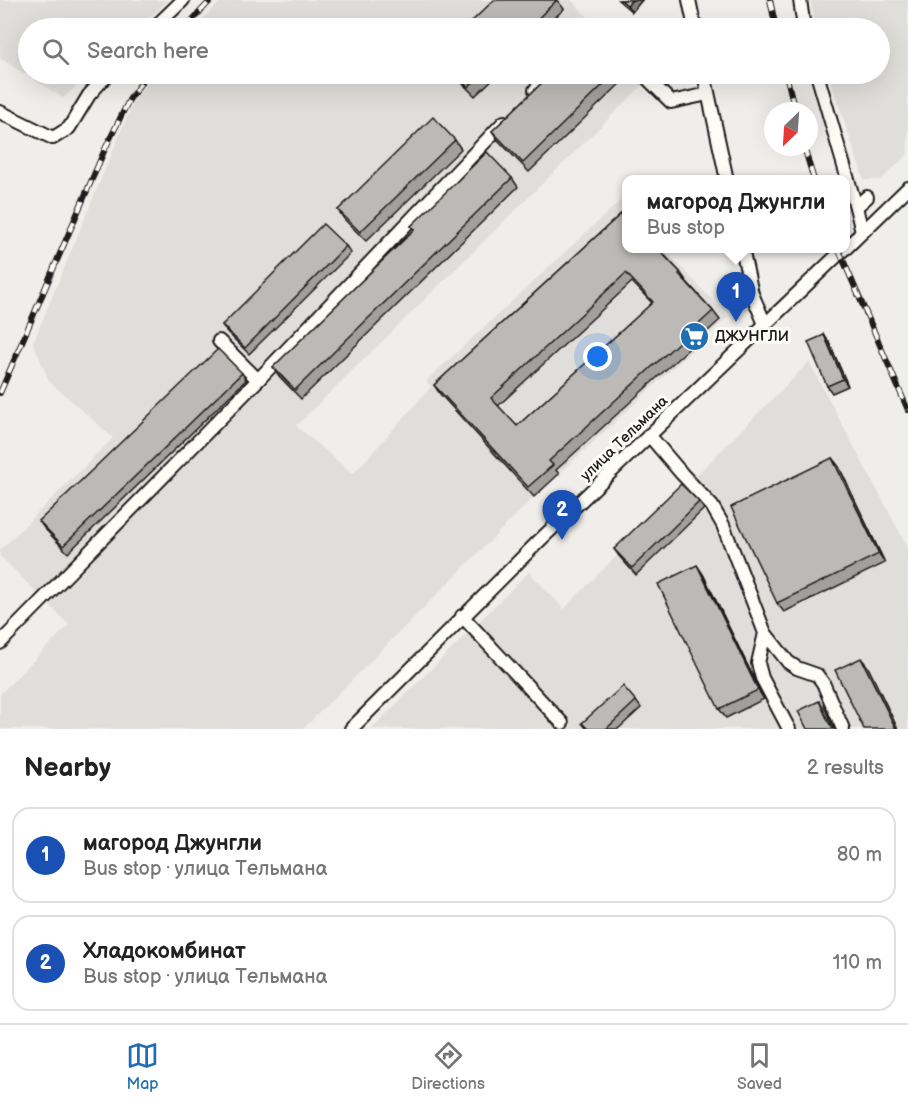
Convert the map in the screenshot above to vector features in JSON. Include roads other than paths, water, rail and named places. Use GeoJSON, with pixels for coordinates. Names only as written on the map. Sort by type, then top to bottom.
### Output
{"type":"FeatureCollection","features":[{"type":"Feature","properties":{"kind":"street"},"geometry":{"type":"LineString","coordinates":[[164,18],[183,0]]}},
{"type":"Feature","properties":{"kind":"street"},"geometry":{"type":"LineString","coordinates":[[689,0],[693,18]]}},
{"type":"Feature","properties":{"kind":"street"},"geometry":{"type":"LineString","coordinates":[[800,0],[803,18]]}},
{"type":"Feature","properties":{"kind":"street"},"geometry":{"type":"LineString","coordinates":[[0,112],[53,138],[69,128],[89,95],[99,84]]}},
{"type":"Feature","properties":{"kind":"street"},"geometry":{"type":"LineString","coordinates":[[526,99],[540,84]]}},
{"type":"Feature","properties":{"kind":"street"},"geometry":{"type":"LineString","coordinates":[[653,84],[670,102],[708,94]]}},
{"type":"Feature","properties":{"kind":"street"},"geometry":{"type":"LineString","coordinates":[[706,84],[727,175]]}},
{"type":"Feature","properties":{"kind":"street"},"geometry":{"type":"LineString","coordinates":[[820,84],[847,175]]}},
{"type":"Feature","properties":{"kind":"street"},"geometry":{"type":"LineString","coordinates":[[0,643],[258,381],[510,116]]}},
{"type":"Feature","properties":{"kind":"street"},"geometry":{"type":"LineString","coordinates":[[850,187],[862,232]]}},
{"type":"Feature","properties":{"kind":"street","name":"улица Тельмана"},"geometry":{"type":"LineString","coordinates":[[850,243],[908,188]]}},
{"type":"Feature","properties":{"kind":"street"},"geometry":{"type":"LineString","coordinates":[[856,207],[867,197]]}},
{"type":"Feature","properties":{"kind":"street"},"geometry":{"type":"LineString","coordinates":[[743,253],[752,294],[765,324]]}},
{"type":"Feature","properties":{"kind":"street","name":"улица Тельмана"},"geometry":{"type":"LineString","coordinates":[[351,729],[462,616],[840,253]]}},
{"type":"Feature","properties":{"kind":"street"},"geometry":{"type":"LineString","coordinates":[[219,341],[258,381]]}},
{"type":"Feature","properties":{"kind":"street"},"geometry":{"type":"LineString","coordinates":[[649,435],[712,506],[723,525],[765,633],[788,662],[817,675],[823,683],[843,729]]}},
{"type":"Feature","properties":{"kind":"street"},"geometry":{"type":"LineString","coordinates":[[462,616],[562,723]]}},
{"type":"Feature","properties":{"kind":"street"},"geometry":{"type":"LineString","coordinates":[[765,633],[758,663],[762,678],[789,729]]}},
{"type":"Feature","properties":{"kind":"railway"},"geometry":{"type":"LineString","coordinates":[[194,18],[211,0]]}},
{"type":"Feature","properties":{"kind":"railway"},"geometry":{"type":"LineString","coordinates":[[770,0],[774,18]]}},
{"type":"Feature","properties":{"kind":"railway"},"geometry":{"type":"LineString","coordinates":[[0,393],[105,149],[129,100],[140,84]]}},
{"type":"Feature","properties":{"kind":"railway"},"geometry":{"type":"LineString","coordinates":[[788,84],[793,102]]}},
{"type":"Feature","properties":{"kind":"railway"},"geometry":{"type":"LineString","coordinates":[[807,156],[812,175]]}},
{"type":"Feature","properties":{"kind":"railway"},"geometry":{"type":"LineString","coordinates":[[840,253],[908,410]]}},
{"type":"Feature","properties":{"kind":"place","name":"магород Джунгли"},"geometry":{"type":"Point","coordinates":[736,322]}},
{"type":"Feature","properties":{"kind":"place","name":"ДЖУНГЛИ"},"geometry":{"type":"Point","coordinates":[694,336]}},
{"type":"Feature","properties":{"kind":"place","name":"Хладокомбинат"},"geometry":{"type":"Point","coordinates":[562,540]}}]}
